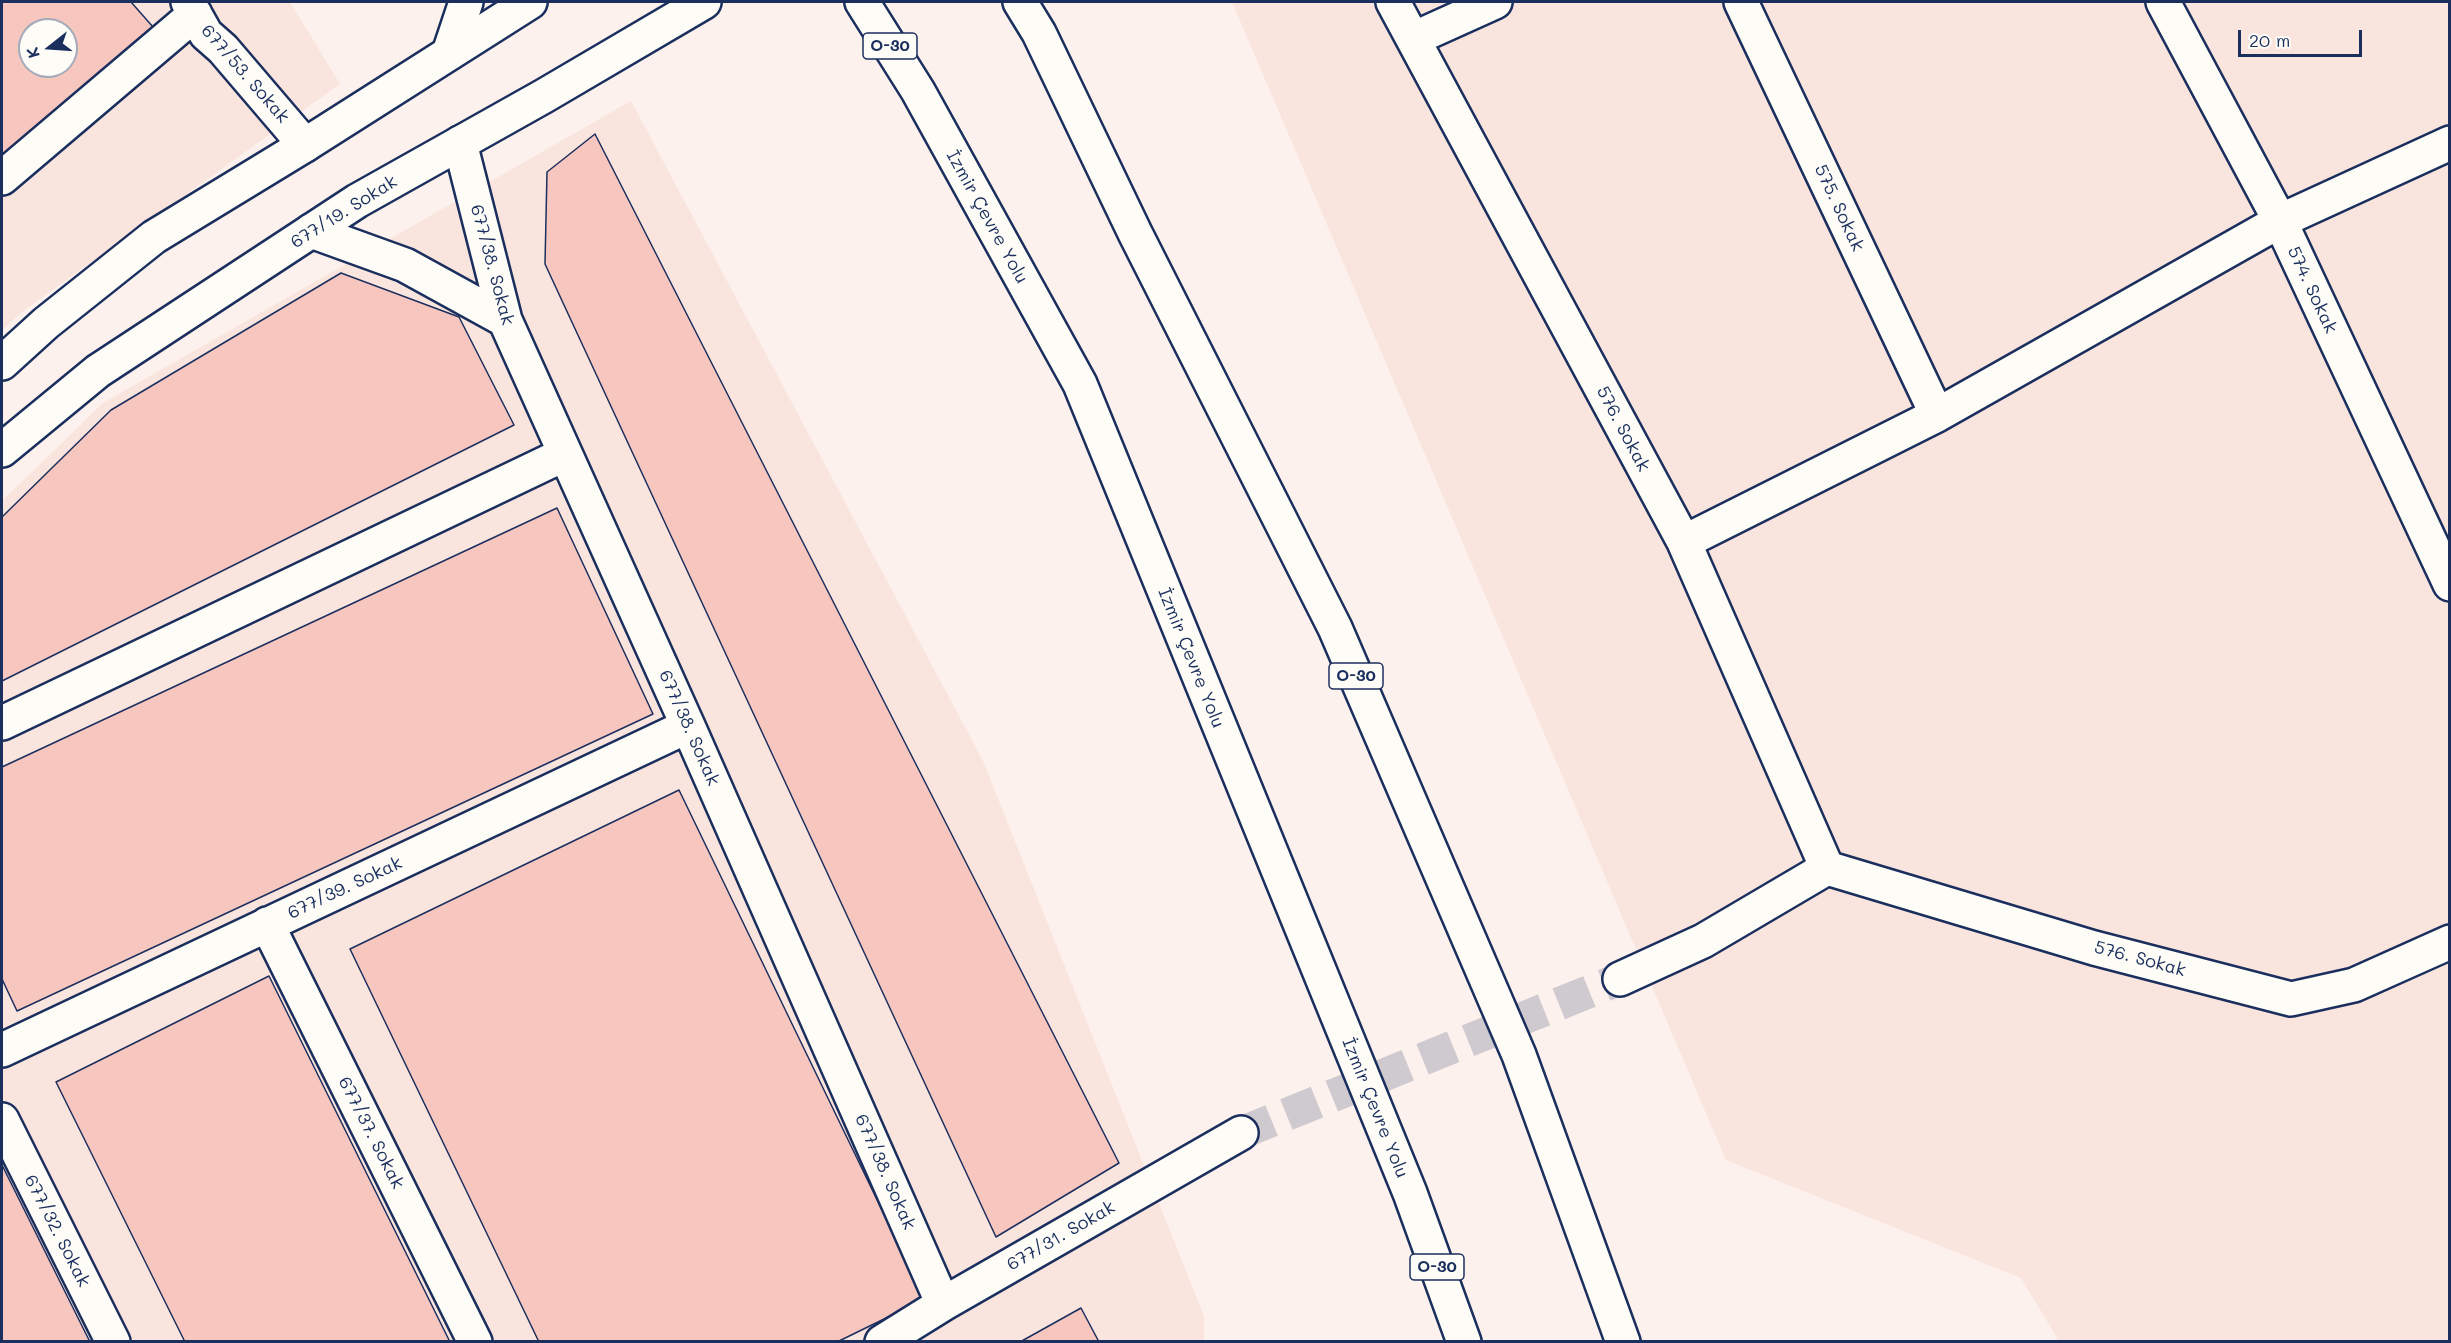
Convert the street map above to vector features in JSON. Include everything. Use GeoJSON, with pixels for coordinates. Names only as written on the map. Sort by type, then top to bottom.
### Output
{"type":"FeatureCollection","features":[{"type":"Feature","properties":{"kind":"main road"},"geometry":{"type":"LineString","coordinates":[[449,53],[466,2]]}},
{"type":"Feature","properties":{"kind":"main road"},"geometry":{"type":"LineString","coordinates":[[2,363],[46,323],[154,237],[305,145],[531,2]]}},
{"type":"Feature","properties":{"kind":"main road","name":"677/19. Sokak"},"geometry":{"type":"LineString","coordinates":[[2,450],[98,371],[357,201],[704,2]]}},
{"type":"Feature","properties":{"kind":"main road","name":"İzmir Çevre Yolu"},"geometry":{"type":"LineString","coordinates":[[862,2],[918,91],[1080,384],[1410,1192],[1464,1341]]}},
{"type":"Feature","properties":{"kind":"main road","name":"O-30"},"geometry":{"type":"LineString","coordinates":[[1020,2],[1039,33],[1135,233],[1335,627],[1519,1055],[1623,1341]]}},
{"type":"Feature","properties":{"kind":"main road","name":"576. Sokak"},"geometry":{"type":"LineString","coordinates":[[1393,2],[1684,542],[1827,868],[2094,948],[2291,999],[2354,985],[2450,942]]}},
{"type":"Feature","properties":{"kind":"main road"},"geometry":{"type":"LineString","coordinates":[[1413,39],[1495,2]]}},
{"type":"Feature","properties":{"kind":"main road","name":"575. Sokak"},"geometry":{"type":"LineString","coordinates":[[1741,2],[1937,415]]}},
{"type":"Feature","properties":{"kind":"main road","name":"574. Sokak"},"geometry":{"type":"LineString","coordinates":[[2163,2],[2280,221],[2450,584]]}},
{"type":"Feature","properties":{"kind":"main road"},"geometry":{"type":"LineString","coordinates":[[2,178],[191,8]]}},
{"type":"Feature","properties":{"kind":"main road","name":"677/53. Sokak"},"geometry":{"type":"LineString","coordinates":[[191,8],[206,34],[223,50],[305,145]]}},
{"type":"Feature","properties":{"kind":"main road","name":"677/38. Sokak"},"geometry":{"type":"LineString","coordinates":[[460,143],[505,320],[688,726],[943,1304]]}},
{"type":"Feature","properties":{"kind":"main road"},"geometry":{"type":"LineString","coordinates":[[1684,542],[1937,415],[2280,221],[2450,143]]}},
{"type":"Feature","properties":{"kind":"main road"},"geometry":{"type":"LineString","coordinates":[[311,231],[405,265],[505,320]]}},
{"type":"Feature","properties":{"kind":"main road"},"geometry":{"type":"LineString","coordinates":[[2,723],[565,454]]}},
{"type":"Feature","properties":{"kind":"main road","name":"677/39. Sokak"},"geometry":{"type":"LineString","coordinates":[[2,1050],[688,726]]}},
{"type":"Feature","properties":{"kind":"main road"},"geometry":{"type":"LineString","coordinates":[[1620,979],[1703,941],[1827,868]]}},
{"type":"Feature","properties":{"kind":"main road","name":"677/37. Sokak"},"geometry":{"type":"LineString","coordinates":[[267,924],[475,1341]]}},
{"type":"Feature","properties":{"kind":"main road","name":"677/32. Sokak"},"geometry":{"type":"LineString","coordinates":[[2,1120],[113,1341]]}},
{"type":"Feature","properties":{"kind":"main road","name":"677/31. Sokak"},"geometry":{"type":"LineString","coordinates":[[882,1341],[1241,1133]]}},
{"type":"Feature","properties":{"kind":"shaded area"},"geometry":{"type":"Polygon","coordinates":[[[2,2],[290,2],[340,84],[22,312],[2,330],[2,2]]]}},
{"type":"Feature","properties":{"kind":"shaded area"},"geometry":{"type":"Polygon","coordinates":[[[1232,2],[2449,2],[2449,1340],[2437,1342],[2059,1341],[2021,1278],[1726,1160],[1232,2]]]}},
{"type":"Feature","properties":{"kind":"shaded area"},"geometry":{"type":"Polygon","coordinates":[[[631,101],[983,761],[1204,1316],[1204,1341],[2,1342],[2,501],[103,403],[631,101]]]}},
{"type":"Feature","properties":{"kind":"building"},"geometry":{"type":"Polygon","coordinates":[[[2,2],[131,2],[153,27],[2,160],[2,2]]]}},
{"type":"Feature","properties":{"kind":"building"},"geometry":{"type":"Polygon","coordinates":[[[595,134],[1119,1163],[996,1237],[545,264],[547,172],[595,134]]]}},
{"type":"Feature","properties":{"kind":"building"},"geometry":{"type":"Polygon","coordinates":[[[341,273],[459,317],[514,425],[2,681],[2,517],[111,410],[341,273]]]}},
{"type":"Feature","properties":{"kind":"building"},"geometry":{"type":"Polygon","coordinates":[[[557,508],[653,714],[17,1011],[2,979],[2,767],[557,508]]]}},
{"type":"Feature","properties":{"kind":"building"},"geometry":{"type":"Polygon","coordinates":[[[679,790],[925,1299],[837,1342],[539,1342],[350,949],[679,790]]]}},
{"type":"Feature","properties":{"kind":"building"},"geometry":{"type":"Polygon","coordinates":[[[269,976],[450,1342],[185,1342],[56,1082],[269,976]]]}},
{"type":"Feature","properties":{"kind":"building"},"geometry":{"type":"Polygon","coordinates":[[[2,1165],[90,1342],[2,1342],[2,1165]]]}},
{"type":"Feature","properties":{"kind":"building"},"geometry":{"type":"Polygon","coordinates":[[[1081,1308],[1099,1342],[1020,1342],[1081,1308]]]}},
{"type":"Feature","properties":{"kind":"tunnel"},"geometry":{"type":"LineString","coordinates":[[1241,1133],[1620,979]]}}]}
